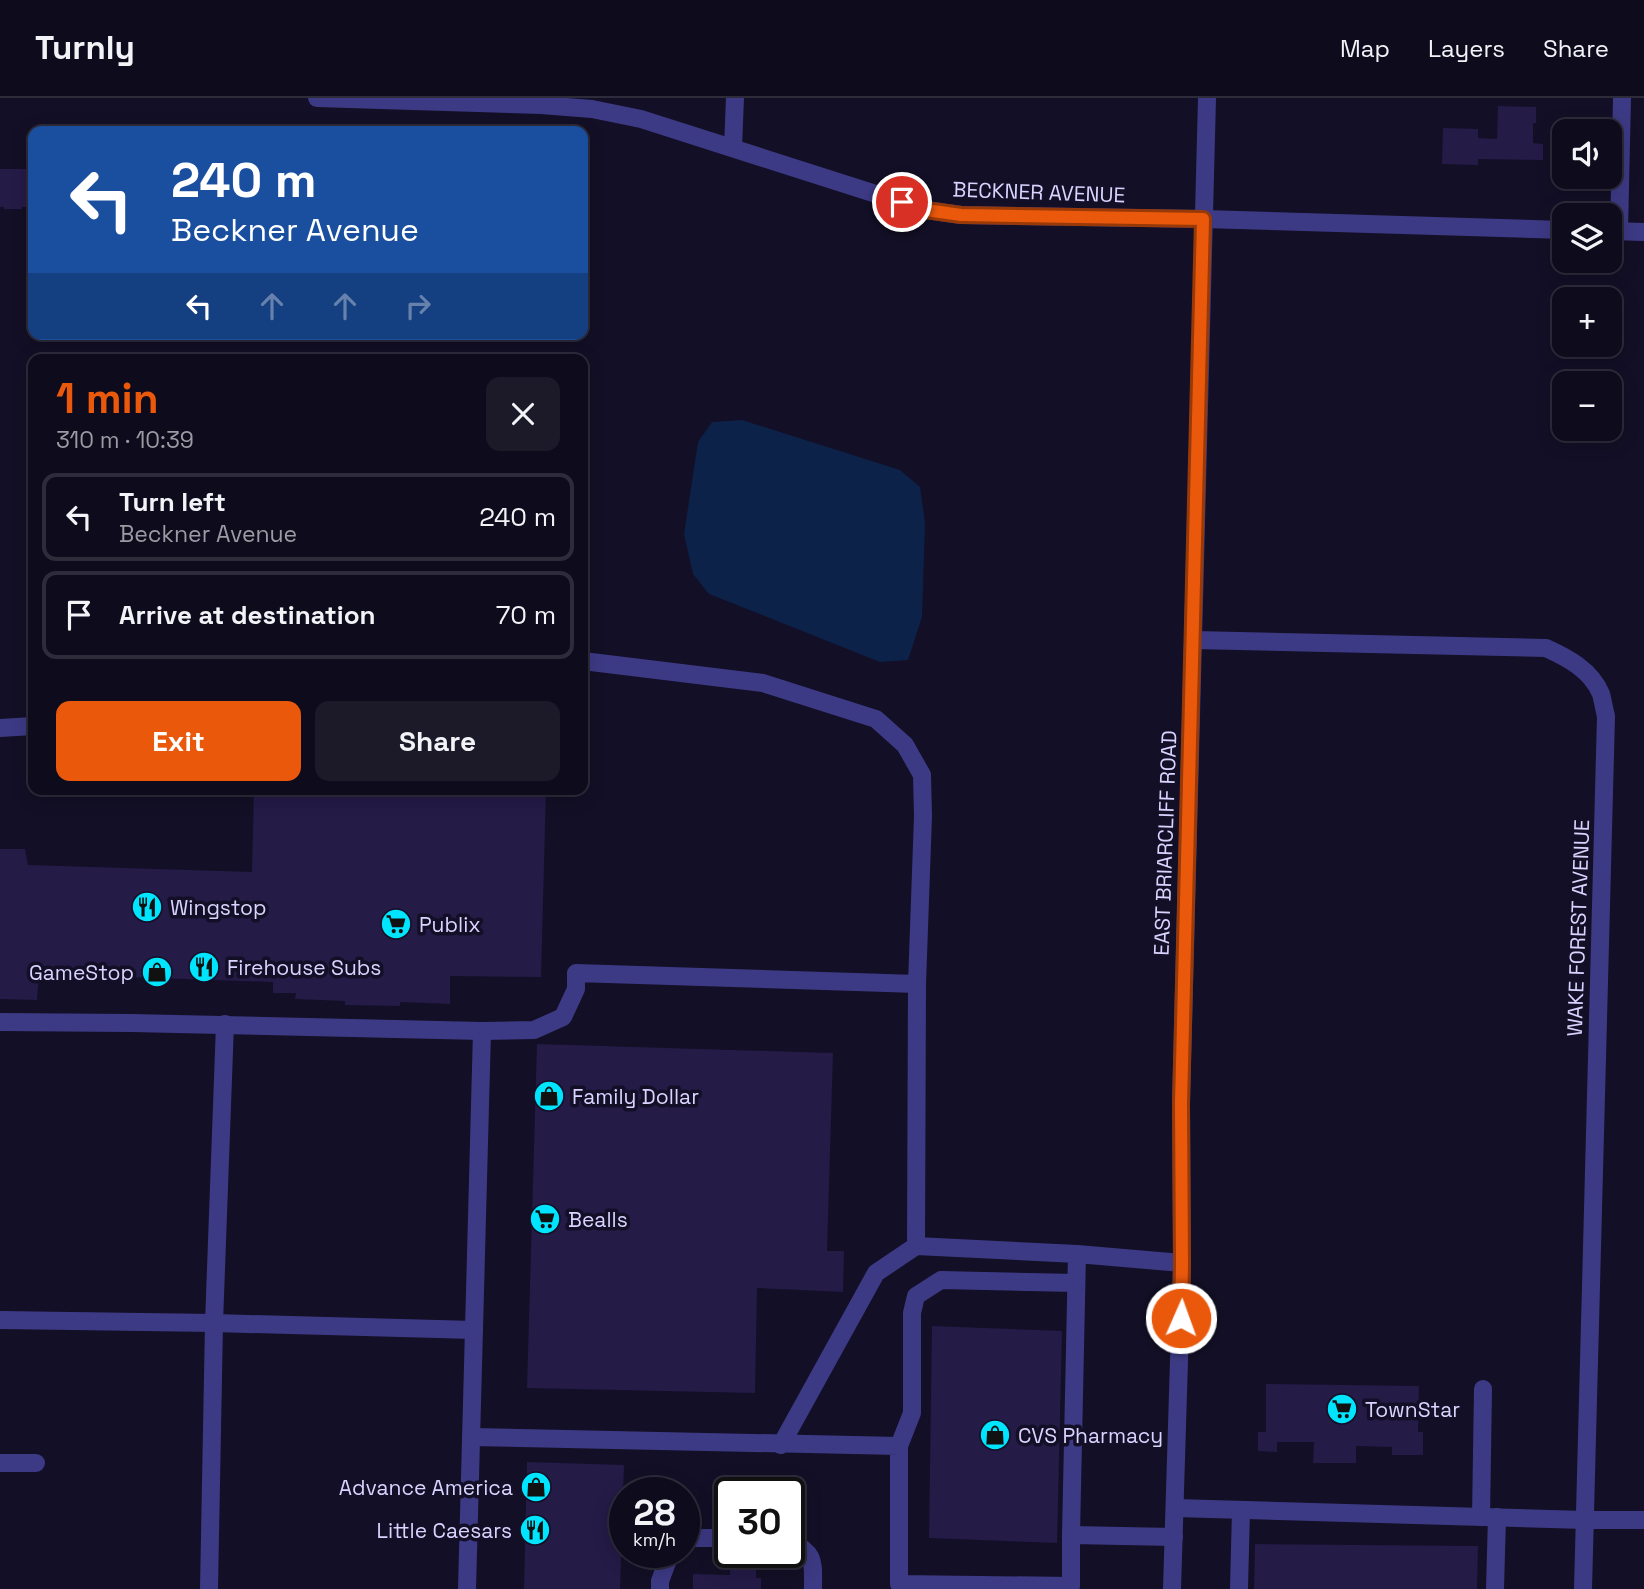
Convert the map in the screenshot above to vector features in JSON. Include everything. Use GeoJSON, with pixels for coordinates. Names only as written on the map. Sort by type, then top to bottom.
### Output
{"type":"FeatureCollection","features":[{"type":"Feature","properties":{"kind":"street","name":"BECKNER AVENUE"},"geometry":{"type":"LineString","coordinates":[[317,98],[541,104],[592,109],[641,118],[926,210],[961,215],[1552,230]]}},
{"type":"Feature","properties":{"kind":"street"},"geometry":{"type":"LineString","coordinates":[[733,147],[735,98]]}},
{"type":"Feature","properties":{"kind":"street","name":"EAST BRIARCLIFF ROAD"},"geometry":{"type":"LineString","coordinates":[[1172,1589],[1182,1264],[1181,1104],[1207,98]]}},
{"type":"Feature","properties":{"kind":"street"},"geometry":{"type":"LineString","coordinates":[[1616,203],[1622,98]]}},
{"type":"Feature","properties":{"kind":"street"},"geometry":{"type":"LineString","coordinates":[[1622,231],[1644,232]]}},
{"type":"Feature","properties":{"kind":"street","name":"WAKE FOREST AVENUE"},"geometry":{"type":"LineString","coordinates":[[1194,640],[1546,648],[1569,658],[1589,675],[1600,693],[1606,716],[1583,1589]]}},
{"type":"Feature","properties":{"kind":"street"},"geometry":{"type":"LineString","coordinates":[[588,662],[763,683],[877,719],[905,745],[922,775],[923,828],[917,984],[916,1246]]}},
{"type":"Feature","properties":{"kind":"street"},"geometry":{"type":"LineString","coordinates":[[0,728],[28,726]]}},
{"type":"Feature","properties":{"kind":"street"},"geometry":{"type":"LineString","coordinates":[[0,1022],[534,1030],[563,1017],[576,989],[576,973],[917,984]]}},
{"type":"Feature","properties":{"kind":"street"},"geometry":{"type":"LineString","coordinates":[[209,1589],[225,1024]]}},
{"type":"Feature","properties":{"kind":"street"},"geometry":{"type":"LineString","coordinates":[[467,1589],[482,1031]]}},
{"type":"Feature","properties":{"kind":"street"},"geometry":{"type":"LineString","coordinates":[[782,1445],[876,1273],[916,1246],[1077,1254],[1182,1264]]}},
{"type":"Feature","properties":{"kind":"street"},"geometry":{"type":"LineString","coordinates":[[1076,1283],[940,1280],[916,1296],[912,1313],[912,1413],[900,1447],[899,1587],[1071,1586],[1077,1254]]}},
{"type":"Feature","properties":{"kind":"street"},"geometry":{"type":"LineString","coordinates":[[0,1320],[474,1330]]}},
{"type":"Feature","properties":{"kind":"street"},"geometry":{"type":"LineString","coordinates":[[1483,1389],[1495,1589]]}},
{"type":"Feature","properties":{"kind":"street"},"geometry":{"type":"LineString","coordinates":[[471,1437],[900,1447]]}},
{"type":"Feature","properties":{"kind":"street"},"geometry":{"type":"LineString","coordinates":[[0,1462],[36,1463]]}},
{"type":"Feature","properties":{"kind":"street"},"geometry":{"type":"LineString","coordinates":[[1175,1508],[1644,1520]]}},
{"type":"Feature","properties":{"kind":"street"},"geometry":{"type":"LineString","coordinates":[[1239,1589],[1241,1510]]}},
{"type":"Feature","properties":{"kind":"street"},"geometry":{"type":"LineString","coordinates":[[1070,1535],[1174,1537]]}},
{"type":"Feature","properties":{"kind":"street"},"geometry":{"type":"LineString","coordinates":[[805,1550],[813,1560],[813,1589]]}},
{"type":"Feature","properties":{"kind":"street"},"geometry":{"type":"LineString","coordinates":[[660,1589],[665,1568]]}},
{"type":"Feature","properties":{"kind":"water"},"geometry":{"type":"Polygon","coordinates":[[[742,420],[900,470],[920,487],[925,523],[922,617],[908,660],[880,662],[709,594],[693,574],[684,534],[698,442],[712,422],[742,420]]]}},
{"type":"Feature","properties":{"kind":"building"},"geometry":{"type":"Polygon","coordinates":[[[1498,106],[1536,107],[1533,143],[1543,144],[1543,160],[1478,159],[1478,165],[1442,164],[1443,128],[1478,129],[1478,138],[1497,139],[1498,106]]]}},
{"type":"Feature","properties":{"kind":"building"},"geometry":{"type":"Polygon","coordinates":[[[0,169],[28,169],[28,207],[0,207],[0,169]]]}},
{"type":"Feature","properties":{"kind":"building","name":"Publix"},"geometry":{"type":"Polygon","coordinates":[[[254,795],[546,795],[541,977],[450,976],[450,1004],[400,1002],[400,1006],[345,1005],[345,1001],[295,999],[296,993],[273,993],[273,982],[39,974],[37,1000],[0,999],[0,849],[25,849],[28,865],[252,872],[254,795]]]}},
{"type":"Feature","properties":{"kind":"building"},"geometry":{"type":"Polygon","coordinates":[[[537,1044],[833,1053],[827,1251],[844,1251],[843,1292],[757,1288],[755,1393],[527,1388],[537,1044]]]}},
{"type":"Feature","properties":{"kind":"building","name":"CVS Pharmacy"},"geometry":{"type":"Polygon","coordinates":[[[932,1326],[1062,1331],[1057,1543],[929,1538],[932,1326]]]}},
{"type":"Feature","properties":{"kind":"building","name":"TownStar"},"geometry":{"type":"Polygon","coordinates":[[[1266,1384],[1419,1386],[1418,1432],[1423,1432],[1423,1455],[1392,1455],[1392,1447],[1356,1446],[1356,1463],[1313,1463],[1314,1442],[1277,1442],[1277,1452],[1258,1451],[1258,1432],[1266,1432],[1266,1384]]]}},
{"type":"Feature","properties":{"kind":"building"},"geometry":{"type":"Polygon","coordinates":[[[527,1462],[624,1465],[624,1477],[609,1477],[609,1568],[621,1568],[620,1589],[524,1589],[527,1462]]]}},
{"type":"Feature","properties":{"kind":"building"},"geometry":{"type":"Polygon","coordinates":[[[1255,1544],[1478,1546],[1477,1589],[1254,1589],[1255,1544]]]}},
{"type":"Feature","properties":{"kind":"building"},"geometry":{"type":"Polygon","coordinates":[[[730,1568],[756,1568],[756,1578],[761,1578],[761,1589],[693,1589],[693,1574],[730,1575],[730,1568]]]}},
{"type":"Feature","properties":{"kind":"place","name":"Wingstop"},"geometry":{"type":"Point","coordinates":[147,907]}},
{"type":"Feature","properties":{"kind":"place","name":"Publix"},"geometry":{"type":"Point","coordinates":[396,924]}},
{"type":"Feature","properties":{"kind":"place","name":"Firehouse Subs"},"geometry":{"type":"Point","coordinates":[204,967]}},
{"type":"Feature","properties":{"kind":"place","name":"GameStop"},"geometry":{"type":"Point","coordinates":[157,972]}},
{"type":"Feature","properties":{"kind":"place","name":"Family Dollar"},"geometry":{"type":"Point","coordinates":[549,1096]}},
{"type":"Feature","properties":{"kind":"place","name":"Bealls"},"geometry":{"type":"Point","coordinates":[545,1219]}},
{"type":"Feature","properties":{"kind":"place","name":"TownStar"},"geometry":{"type":"Point","coordinates":[1342,1409]}},
{"type":"Feature","properties":{"kind":"place","name":"CVS Pharmacy"},"geometry":{"type":"Point","coordinates":[995,1435]}},
{"type":"Feature","properties":{"kind":"place","name":"Advance America"},"geometry":{"type":"Point","coordinates":[536,1487]}},
{"type":"Feature","properties":{"kind":"place","name":"Little Caesars"},"geometry":{"type":"Point","coordinates":[535,1530]}},
{"type":"Feature","properties":{"kind":"route"},"geometry":{"type":"LineString","coordinates":[[902,202],[926,210],[961,215],[1203,219],[1181,1104],[1181,1318]]}}]}
